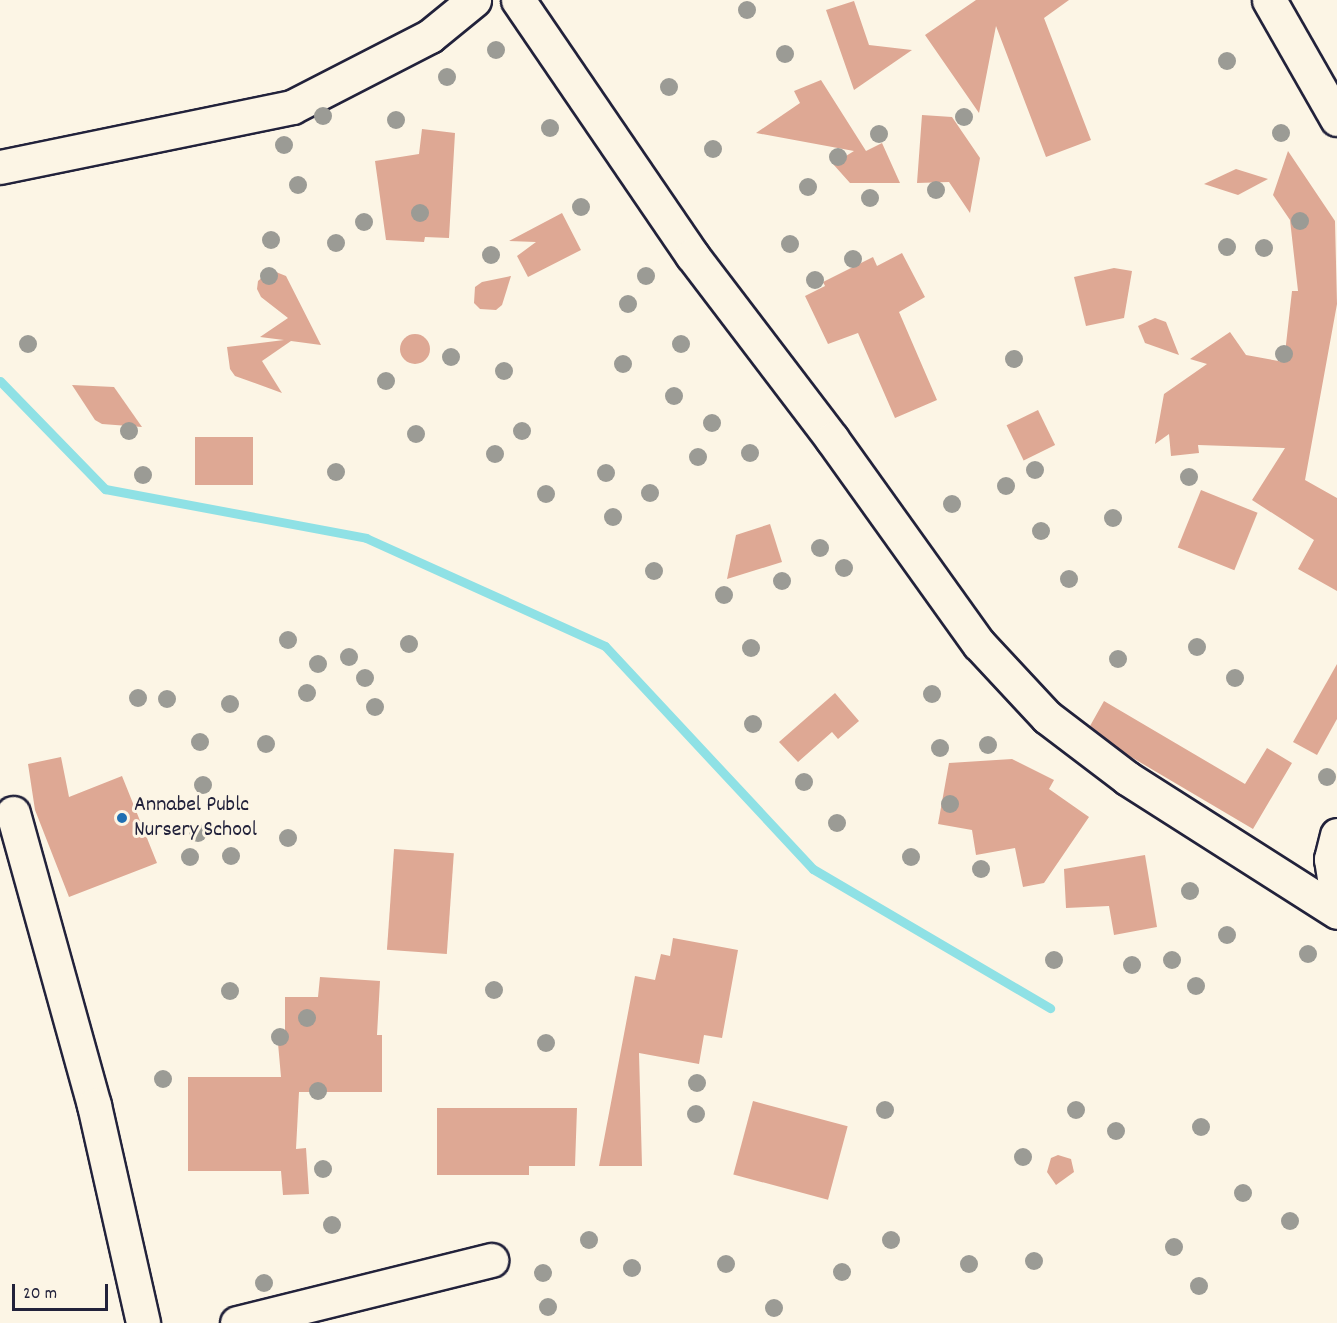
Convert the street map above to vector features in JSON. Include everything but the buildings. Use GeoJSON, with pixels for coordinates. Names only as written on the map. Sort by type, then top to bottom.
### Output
{"type":"FeatureCollection","features":[{"type":"Feature","properties":{"kind":"street"},"geometry":{"type":"LineString","coordinates":[[0,167],[292,107],[430,36],[474,0]]}},
{"type":"Feature","properties":{"kind":"street"},"geometry":{"type":"LineString","coordinates":[[518,0],[716,288],[832,439],[979,644],[1047,717],[1128,778],[1337,912]]}},
{"type":"Feature","properties":{"kind":"street"},"geometry":{"type":"LineString","coordinates":[[1269,0],[1337,119]]}},
{"type":"Feature","properties":{"kind":"street"},"geometry":{"type":"LineString","coordinates":[[13,813],[94,1105],[143,1323]]}},
{"type":"Feature","properties":{"kind":"street"},"geometry":{"type":"LineString","coordinates":[[1337,835],[1331,859],[1337,895]]}},
{"type":"Feature","properties":{"kind":"street"},"geometry":{"type":"LineString","coordinates":[[237,1323],[491,1260]]}},
{"type":"Feature","properties":{"kind":"waterway"},"geometry":{"type":"LineString","coordinates":[[0,381],[105,489],[366,538],[605,646],[813,869],[1050,1008]]}},
{"type":"Feature","properties":{"kind":"place","name":"Annabel Publc Nursery School"},"geometry":{"type":"Point","coordinates":[122,818]}}]}
